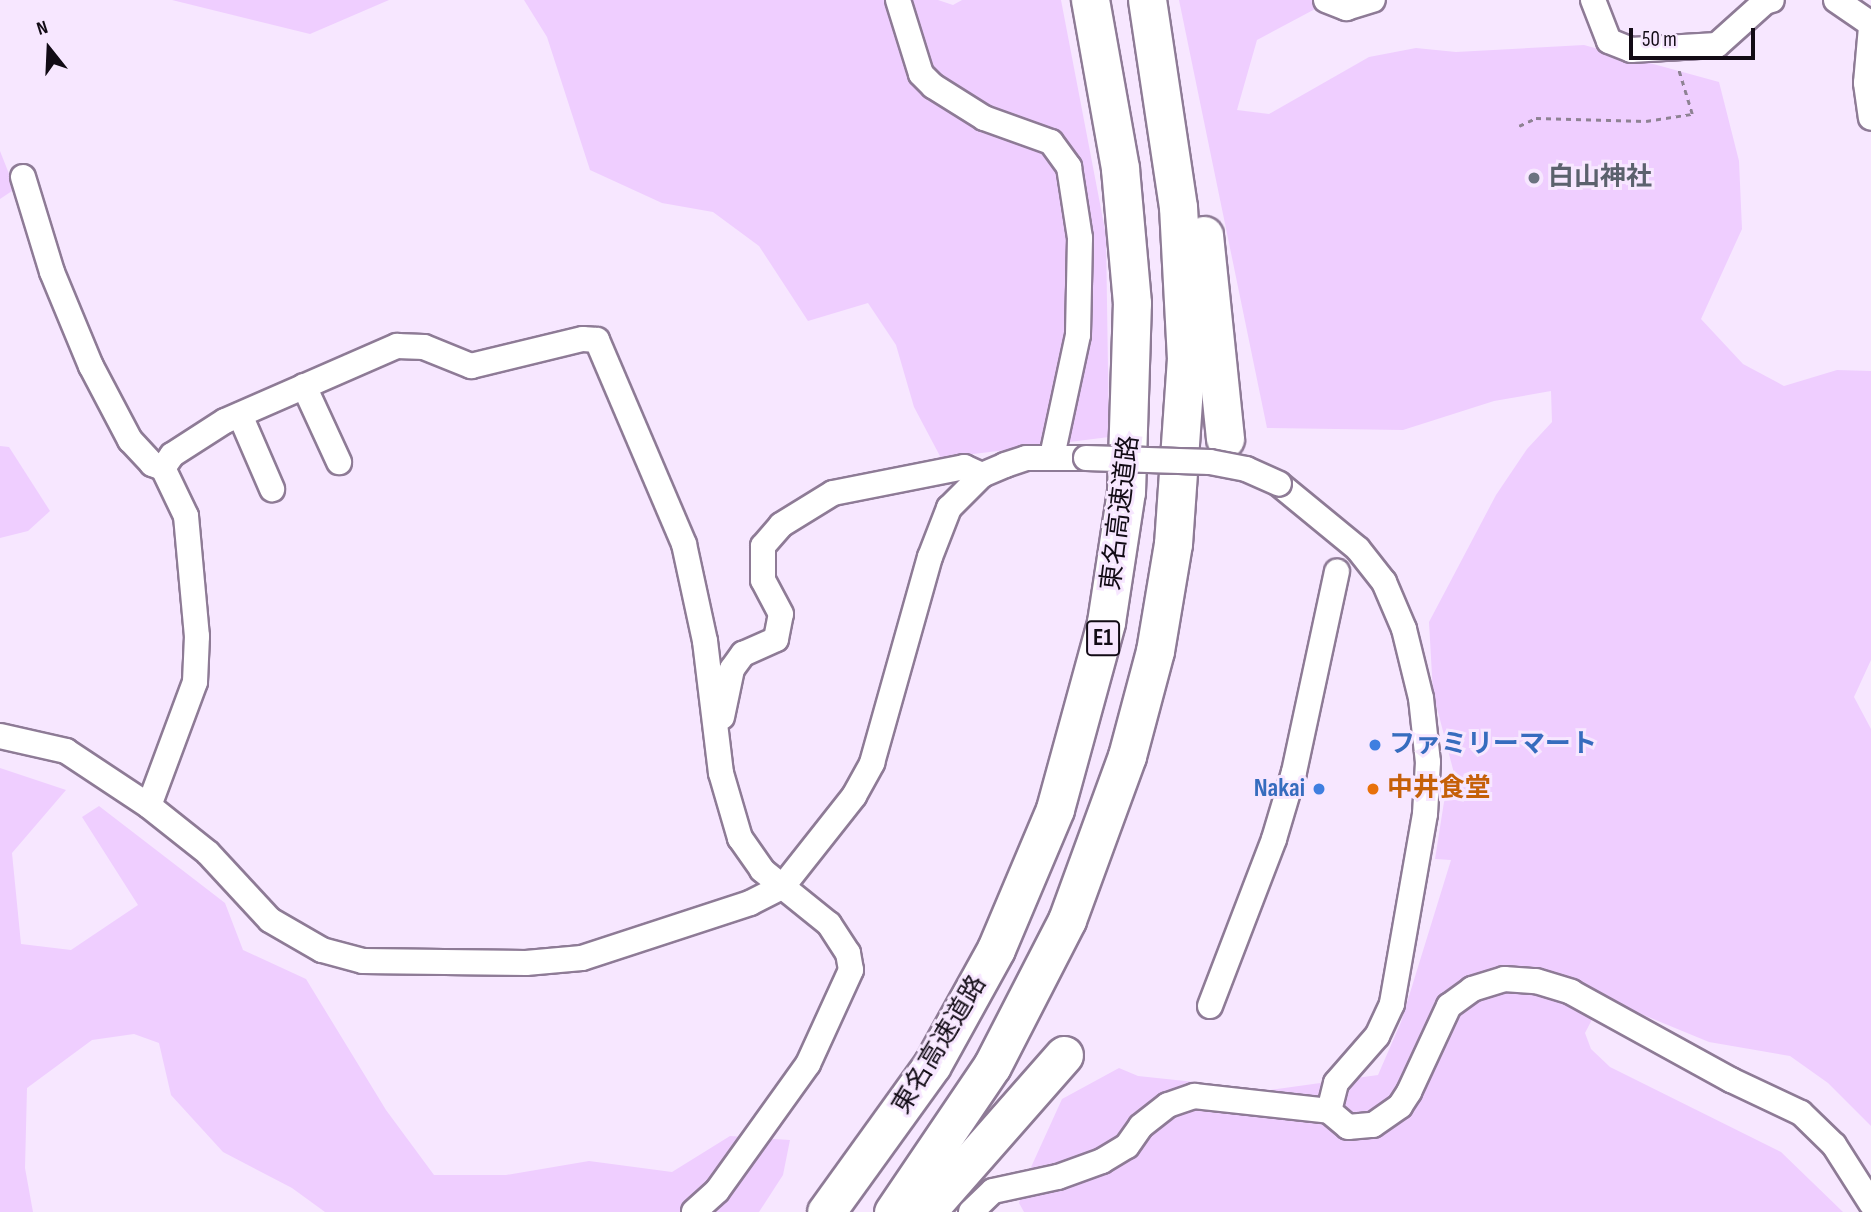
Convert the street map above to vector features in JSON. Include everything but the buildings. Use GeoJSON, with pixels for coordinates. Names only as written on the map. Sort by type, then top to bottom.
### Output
{"type":"FeatureCollection","features":[{"type":"Feature","properties":{"kind":"highway","name":"東名高速道路"},"geometry":{"type":"LineString","coordinates":[[826,1212],[932,1065],[996,949],[1055,808],[1089,693],[1118,561],[1133,355],[1120,168],[1090,0]]}},
{"type":"Feature","properties":{"kind":"highway","name":"東名高速道路"},"geometry":{"type":"LineString","coordinates":[[893,1212],[992,1066],[1061,932],[1108,815],[1155,651],[1177,507],[1186,359],[1178,207],[1147,0]]}},
{"type":"Feature","properties":{"kind":"highway"},"geometry":{"type":"LineString","coordinates":[[1147,0],[1177,91],[1193,162],[1225,439]]}},
{"type":"Feature","properties":{"kind":"highway"},"geometry":{"type":"LineString","coordinates":[[798,1212],[907,1075],[943,1017],[990,926],[1089,693]]}},
{"type":"Feature","properties":{"kind":"highway"},"geometry":{"type":"LineString","coordinates":[[926,1212],[1064,1055]]}},
{"type":"Feature","properties":{"kind":"street"},"geometry":{"type":"LineString","coordinates":[[898,0],[922,74],[933,86],[984,118],[1051,142],[1069,167],[1080,227],[1078,335],[1052,456]]}},
{"type":"Feature","properties":{"kind":"street"},"geometry":{"type":"LineString","coordinates":[[1326,0],[1346,8],[1373,0]]}},
{"type":"Feature","properties":{"kind":"street"},"geometry":{"type":"LineString","coordinates":[[1593,0],[1609,41],[1631,50],[1717,45],[1765,2],[1772,0]]}},
{"type":"Feature","properties":{"kind":"street"},"geometry":{"type":"LineString","coordinates":[[1836,0],[1871,25],[1866,83],[1871,118]]}},
{"type":"Feature","properties":{"kind":"street"},"geometry":{"type":"LineString","coordinates":[[23,177],[52,272],[91,366],[130,440],[152,464],[163,468],[179,493],[186,516],[197,636],[195,682],[149,806]]}},
{"type":"Feature","properties":{"kind":"street"},"geometry":{"type":"LineString","coordinates":[[163,468],[172,456],[240,415],[397,346],[424,347],[471,366],[583,339],[597,340],[684,544],[718,724],[721,773],[740,838],[762,870],[829,924],[848,953],[851,970],[808,1064],[717,1191],[694,1212]]}},
{"type":"Feature","properties":{"kind":"street"},"geometry":{"type":"LineString","coordinates":[[304,386],[338,462]]}},
{"type":"Feature","properties":{"kind":"street"},"geometry":{"type":"LineString","coordinates":[[240,415],[272,489]]}},
{"type":"Feature","properties":{"kind":"street"},"geometry":{"type":"LineString","coordinates":[[0,736],[66,751],[149,806],[208,853],[270,920],[322,950],[363,961],[526,963],[582,958],[750,903],[783,886],[854,796],[872,763],[938,530],[948,508],[982,475],[1026,458],[1052,456],[1210,462],[1246,469],[1279,484],[1358,549],[1384,582],[1404,629],[1421,698],[1428,762],[1425,814],[1392,1004],[1377,1036],[1336,1083],[1329,1111]]}},
{"type":"Feature","properties":{"kind":"street"},"geometry":{"type":"LineString","coordinates":[[718,724],[732,669],[743,654],[776,639],[781,614],[764,580],[763,546],[781,525],[833,494],[964,467],[982,475]]}},
{"type":"Feature","properties":{"kind":"street"},"geometry":{"type":"LineString","coordinates":[[1210,1006],[1287,794],[1337,572]]}},
{"type":"Feature","properties":{"kind":"street"},"geometry":{"type":"LineString","coordinates":[[971,1212],[993,1191],[1058,1177],[1102,1161],[1127,1146],[1141,1126],[1168,1105],[1194,1096],[1329,1111],[1348,1127],[1385,1118],[1409,1093],[1441,1017],[1459,997],[1504,979],[1536,981],[1619,1015],[1731,1080],[1801,1113],[1835,1145],[1871,1203]]}},
{"type":"Feature","properties":{"kind":"path"},"geometry":{"type":"LineString","coordinates":[[1519,126],[1536,118],[1647,121],[1692,114],[1676,65]]}},
{"type":"Feature","properties":{"kind":"shaded area"},"geometry":{"type":"Polygon","coordinates":[[[172,0],[389,0],[310,34],[172,0]]]}},
{"type":"Feature","properties":{"kind":"shaded area"},"geometry":{"type":"Polygon","coordinates":[[[524,0],[938,0],[953,5],[962,0],[1061,0],[1106,235],[1109,437],[941,458],[914,407],[896,345],[868,303],[808,321],[759,246],[713,212],[662,203],[590,170],[547,37],[524,0]]]}},
{"type":"Feature","properties":{"kind":"shaded area"},"geometry":{"type":"Polygon","coordinates":[[[1179,0],[1332,0],[1257,40],[1237,110],[1269,114],[1369,57],[1416,48],[1456,52],[1584,45],[1719,82],[1739,161],[1742,229],[1701,319],[1743,364],[1784,386],[1837,370],[1871,371],[1871,660],[1854,697],[1871,729],[1871,1126],[1828,1083],[1790,1056],[1709,1042],[1612,1002],[1599,1006],[1585,1033],[1591,1049],[1610,1067],[1781,1152],[1843,1212],[1024,1212],[1019,1203],[1027,1176],[1062,1099],[1119,1068],[1138,1076],[1270,1090],[1378,1075],[1401,1022],[1451,860],[1435,859],[1444,802],[1455,777],[1433,693],[1429,622],[1496,495],[1527,449],[1552,422],[1551,391],[1494,401],[1403,430],[1267,428],[1179,0]]]}},
{"type":"Feature","properties":{"kind":"shaded area"},"geometry":{"type":"Polygon","coordinates":[[[0,151],[15,189],[0,199],[0,151]]]}},
{"type":"Feature","properties":{"kind":"shaded area"},"geometry":{"type":"Polygon","coordinates":[[[0,446],[9,447],[50,511],[28,531],[0,538],[0,446]]]}},
{"type":"Feature","properties":{"kind":"shaded area"},"geometry":{"type":"Polygon","coordinates":[[[0,768],[66,790],[12,853],[21,944],[71,950],[138,905],[82,817],[99,806],[225,903],[243,950],[306,979],[386,1110],[434,1175],[506,1175],[589,1161],[672,1172],[730,1136],[790,1140],[783,1175],[759,1212],[325,1212],[292,1188],[223,1152],[171,1095],[159,1043],[134,1034],[92,1040],[27,1088],[25,1168],[33,1212],[0,1212],[0,768]]]}},
{"type":"Feature","properties":{"kind":"place","name":"白山神社"},"geometry":{"type":"Point","coordinates":[1534,178]}},
{"type":"Feature","properties":{"kind":"place","name":"ファミリーマート"},"geometry":{"type":"Point","coordinates":[1375,745]}},
{"type":"Feature","properties":{"kind":"place","name":"Nakai"},"geometry":{"type":"Point","coordinates":[1319,789]}},
{"type":"Feature","properties":{"kind":"place","name":"中井食堂"},"geometry":{"type":"Point","coordinates":[1373,789]}}]}
